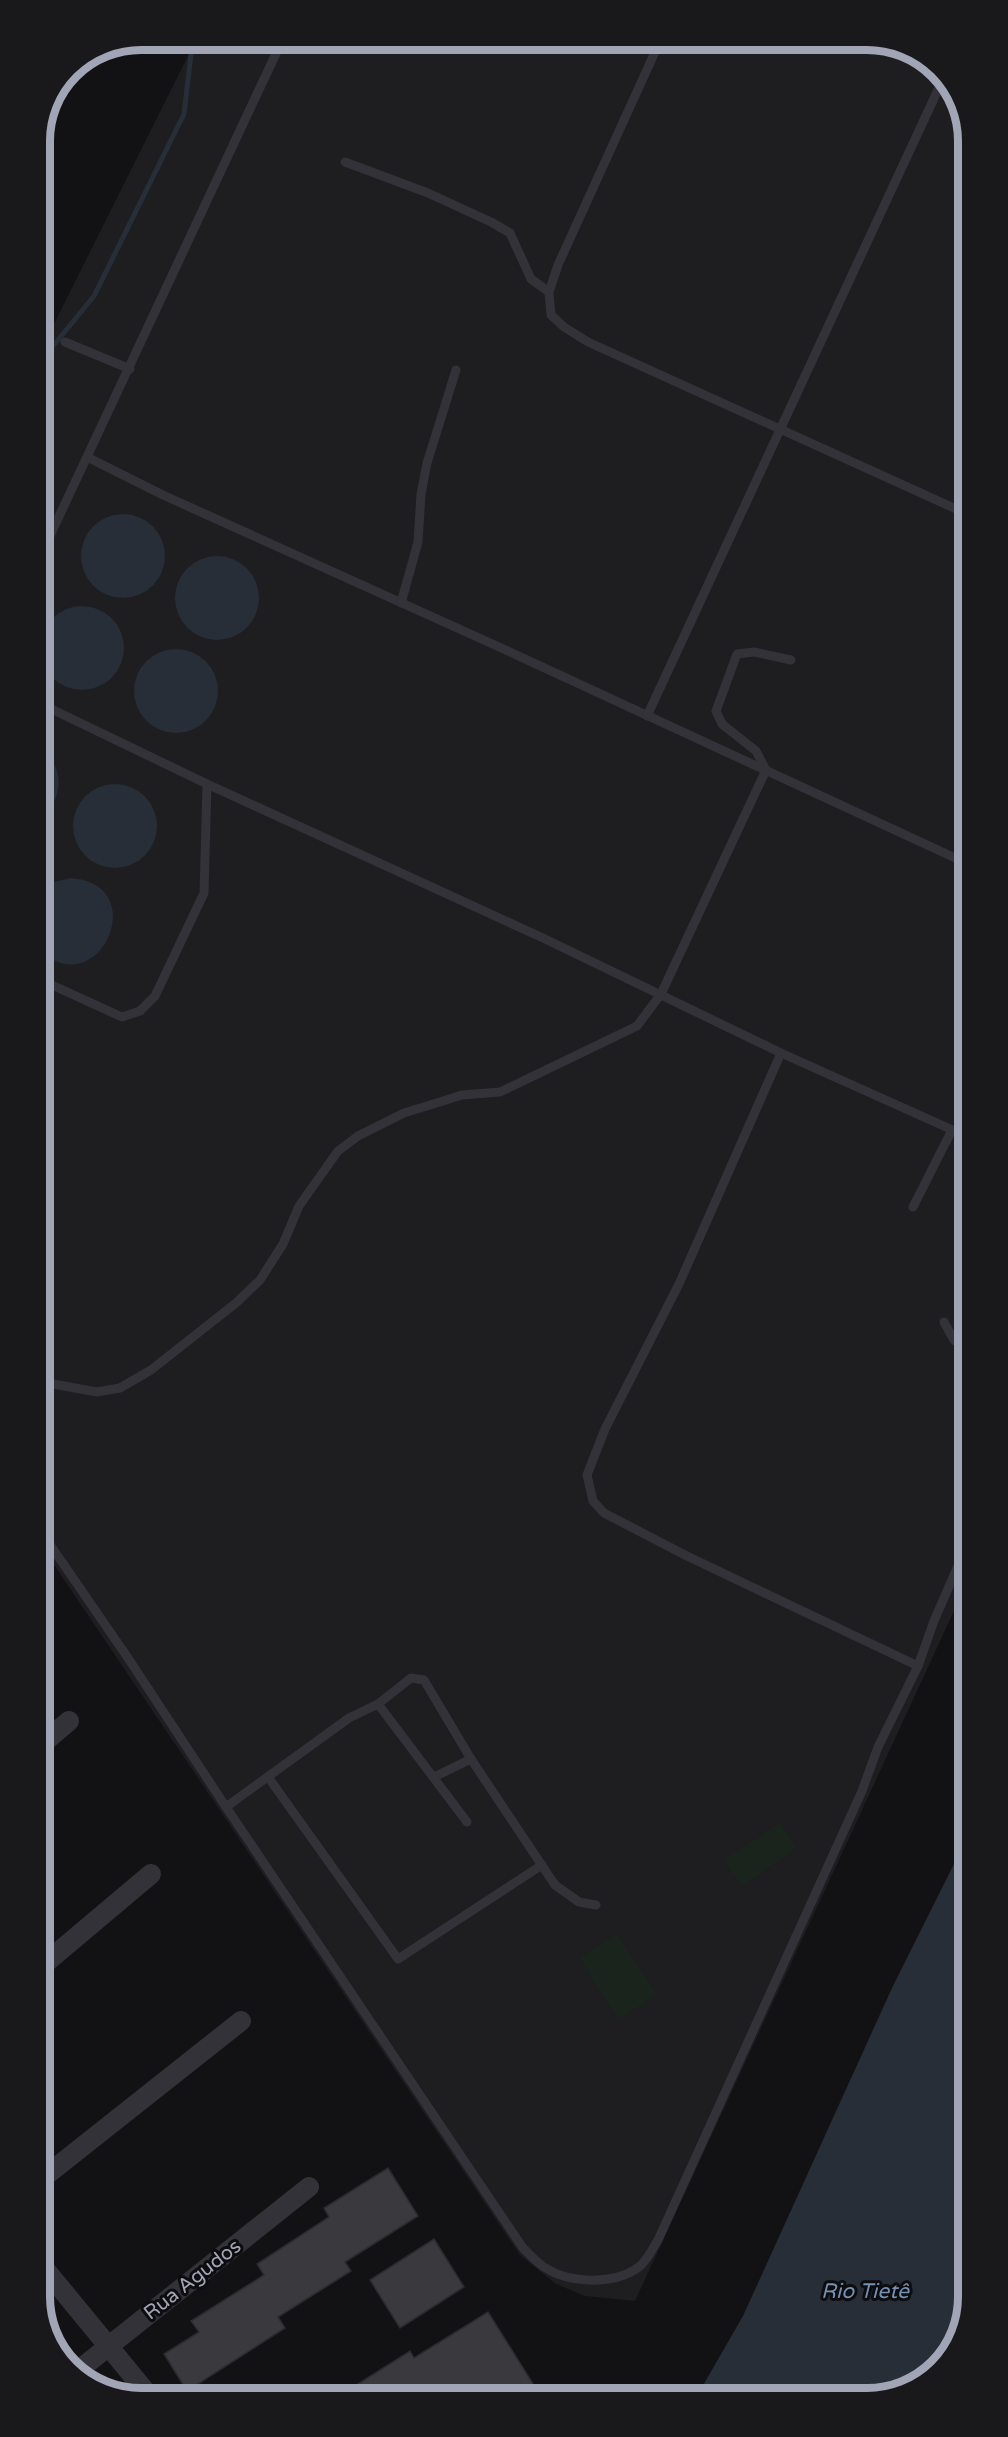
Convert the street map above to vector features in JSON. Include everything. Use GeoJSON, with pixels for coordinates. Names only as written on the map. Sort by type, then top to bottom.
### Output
{"type":"FeatureCollection","features":[{"type":"Feature","properties":{"kind":"street"},"geometry":{"type":"LineString","coordinates":[[50,1737],[69,1721]]}},
{"type":"Feature","properties":{"kind":"street"},"geometry":{"type":"LineString","coordinates":[[50,1960],[152,1874]]}},
{"type":"Feature","properties":{"kind":"street"},"geometry":{"type":"LineString","coordinates":[[50,2172],[241,2021]]}},
{"type":"Feature","properties":{"kind":"street","name":"Rua Agudos"},"geometry":{"type":"LineString","coordinates":[[83,2367],[309,2187]]}},
{"type":"Feature","properties":{"kind":"street"},"geometry":{"type":"LineString","coordinates":[[50,2275],[142,2387]]}},
{"type":"Feature","properties":{"kind":"lane"},"geometry":{"type":"LineString","coordinates":[[50,537],[89,458],[278,49]]}},
{"type":"Feature","properties":{"kind":"lane"},"geometry":{"type":"LineString","coordinates":[[656,50],[568,239],[549,292],[551,315],[564,327],[588,342],[958,510]]}},
{"type":"Feature","properties":{"kind":"lane"},"geometry":{"type":"LineString","coordinates":[[647,716],[940,86]]}},
{"type":"Feature","properties":{"kind":"lane"},"geometry":{"type":"LineString","coordinates":[[345,162],[428,193],[510,233],[531,279],[549,292]]}},
{"type":"Feature","properties":{"kind":"lane"},"geometry":{"type":"LineString","coordinates":[[64,342],[130,369]]}},
{"type":"Feature","properties":{"kind":"lane"},"geometry":{"type":"LineString","coordinates":[[401,603],[418,542],[421,494],[427,463],[456,370]]}},
{"type":"Feature","properties":{"kind":"lane"},"geometry":{"type":"LineString","coordinates":[[89,458],[163,495],[958,859]]}},
{"type":"Feature","properties":{"kind":"lane"},"geometry":{"type":"LineString","coordinates":[[766,770],[756,751],[722,724],[716,711],[737,654],[754,652],[791,660]]}},
{"type":"Feature","properties":{"kind":"lane"},"geometry":{"type":"LineString","coordinates":[[50,709],[661,994],[781,1053],[958,1133]]}},
{"type":"Feature","properties":{"kind":"lane"},"geometry":{"type":"LineString","coordinates":[[50,1383],[97,1392],[120,1388],[150,1370],[236,1303],[260,1280],[284,1244],[299,1206],[338,1151],[358,1136],[404,1113],[462,1095],[500,1092],[637,1026],[661,994],[766,770]]}},
{"type":"Feature","properties":{"kind":"lane"},"geometry":{"type":"LineString","coordinates":[[50,984],[122,1017],[140,1011],[154,996],[204,893],[207,784]]}},
{"type":"Feature","properties":{"kind":"lane"},"geometry":{"type":"LineString","coordinates":[[781,1053],[679,1284],[605,1429],[587,1475],[593,1501],[604,1513],[687,1556],[918,1666]]}},
{"type":"Feature","properties":{"kind":"lane"},"geometry":{"type":"LineString","coordinates":[[914,1207],[952,1130]]}},
{"type":"Feature","properties":{"kind":"lane"},"geometry":{"type":"LineString","coordinates":[[944,1322],[958,1343]]}},
{"type":"Feature","properties":{"kind":"lane"},"geometry":{"type":"LineString","coordinates":[[50,1545],[523,2248],[546,2269],[565,2276],[596,2280],[620,2277],[641,2266],[658,2240],[862,1791],[878,1747],[918,1666],[934,1621],[958,1566]]}},
{"type":"Feature","properties":{"kind":"lane"},"geometry":{"type":"LineString","coordinates":[[226,1807],[349,1718],[378,1704],[411,1678],[424,1680],[471,1759],[555,1884],[579,1902],[596,1905]]}},
{"type":"Feature","properties":{"kind":"lane"},"geometry":{"type":"LineString","coordinates":[[378,1704],[467,1822]]}},
{"type":"Feature","properties":{"kind":"lane"},"geometry":{"type":"LineString","coordinates":[[434,1777],[471,1759]]}},
{"type":"Feature","properties":{"kind":"lane"},"geometry":{"type":"LineString","coordinates":[[268,1777],[398,1959],[542,1865]]}},
{"type":"Feature","properties":{"kind":"shaded area"},"geometry":{"type":"Polygon","coordinates":[[[191,49],[874,50],[897,54],[923,68],[943,90],[954,111],[958,129],[958,1602],[635,2301],[585,2296],[556,2284],[520,2255],[50,1559],[50,332],[191,49]]]}},
{"type":"Feature","properties":{"kind":"shaded area"},"geometry":{"type":"Polygon","coordinates":[[[780,1823],[797,1848],[742,1886],[724,1860],[780,1823]]]}},
{"type":"Feature","properties":{"kind":"shaded area"},"geometry":{"type":"Polygon","coordinates":[[[616,1933],[657,1995],[618,2020],[580,1958],[616,1933]]]}},
{"type":"Feature","properties":{"kind":"water"},"geometry":{"type":"Polygon","coordinates":[[[123,514],[139,517],[153,526],[162,540],[165,556],[162,572],[153,586],[139,595],[123,598],[107,595],[93,586],[84,572],[81,556],[84,540],[93,526],[107,517],[123,514]]]}},
{"type":"Feature","properties":{"kind":"water"},"geometry":{"type":"Polygon","coordinates":[[[217,556],[233,559],[247,568],[256,582],[259,598],[256,614],[247,628],[233,637],[217,640],[201,637],[187,628],[178,614],[175,598],[178,582],[187,568],[201,559],[217,556]]]}},
{"type":"Feature","properties":{"kind":"water"},"geometry":{"type":"Polygon","coordinates":[[[82,606],[98,609],[112,618],[123,640],[121,664],[112,678],[98,687],[74,689],[59,683],[50,675],[50,621],[66,609],[82,606]]]}},
{"type":"Feature","properties":{"kind":"water"},"geometry":{"type":"Polygon","coordinates":[[[176,649],[192,652],[206,661],[215,675],[218,691],[215,707],[206,721],[192,730],[176,733],[160,730],[146,721],[137,707],[134,691],[137,675],[146,661],[160,652],[176,649]]]}},
{"type":"Feature","properties":{"kind":"water"},"geometry":{"type":"Polygon","coordinates":[[[50,757],[59,782],[50,807],[50,757]]]}},
{"type":"Feature","properties":{"kind":"water"},"geometry":{"type":"Polygon","coordinates":[[[115,784],[131,787],[145,796],[154,810],[157,826],[154,842],[145,856],[131,865],[115,868],[99,865],[85,856],[76,842],[73,826],[76,810],[85,796],[99,787],[115,784]]]}},
{"type":"Feature","properties":{"kind":"water"},"geometry":{"type":"Polygon","coordinates":[[[71,878],[96,885],[109,899],[113,918],[108,937],[98,953],[82,963],[62,963],[50,956],[50,885],[71,878]]]}},
{"type":"Feature","properties":{"kind":"water","name":"Rio Tietê"},"geometry":{"type":"Polygon","coordinates":[[[958,1856],[958,2308],[949,2337],[932,2361],[923,2369],[897,2383],[879,2387],[702,2388],[743,2316],[892,1988],[958,1856]]]}},
{"type":"Feature","properties":{"kind":"building"},"geometry":{"type":"Polygon","coordinates":[[[388,2168],[418,2216],[345,2262],[351,2271],[278,2317],[285,2328],[193,2387],[185,2387],[164,2354],[199,2332],[191,2321],[264,2275],[257,2264],[329,2217],[324,2208],[388,2168]]]}},
{"type":"Feature","properties":{"kind":"building"},"geometry":{"type":"Polygon","coordinates":[[[434,2239],[464,2287],[400,2328],[370,2280],[434,2239]]]}},
{"type":"Feature","properties":{"kind":"building"},"geometry":{"type":"Polygon","coordinates":[[[488,2312],[535,2388],[353,2387],[410,2351],[414,2358],[488,2312]]]}},
{"type":"Feature","properties":{"kind":"waterway"},"geometry":{"type":"LineString","coordinates":[[50,350],[94,296],[184,114],[192,49]]}}]}
